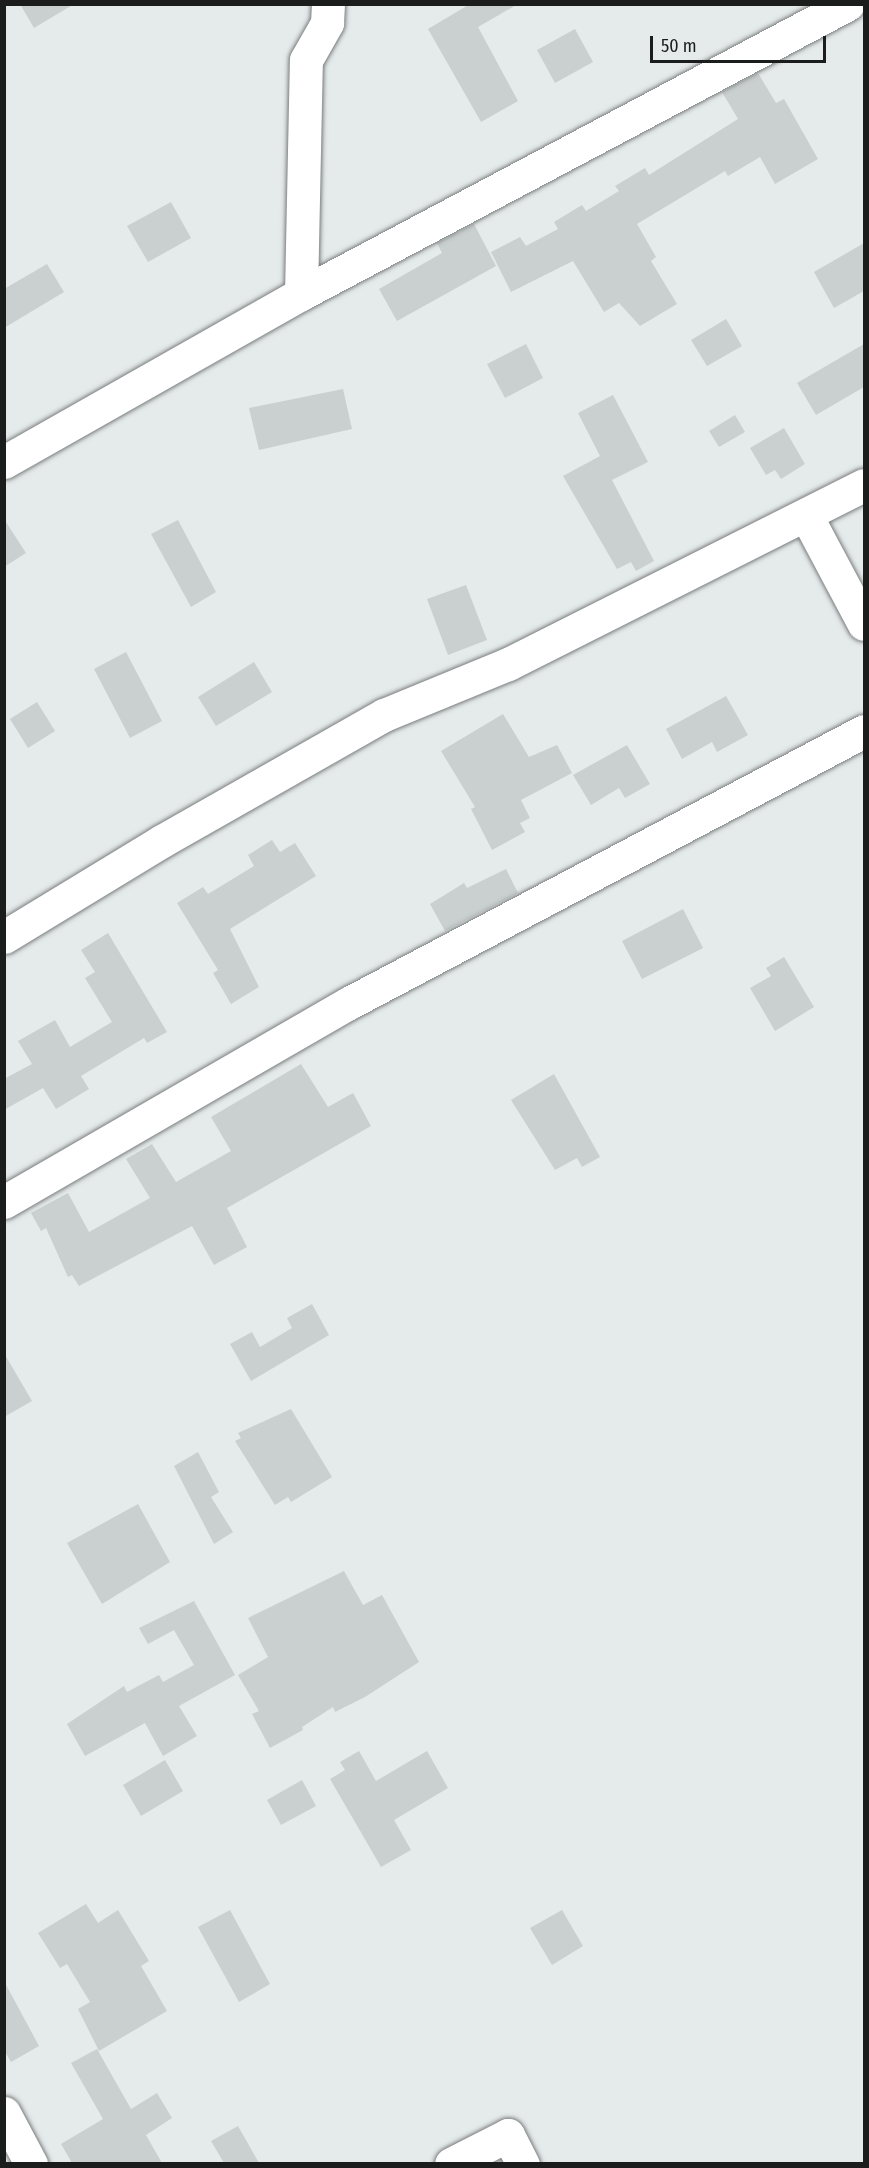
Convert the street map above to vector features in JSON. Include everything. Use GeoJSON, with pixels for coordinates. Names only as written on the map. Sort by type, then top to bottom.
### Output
{"type":"FeatureCollection","features":[{"type":"Feature","properties":{"kind":"street"},"geometry":{"type":"LineString","coordinates":[[301,294],[306,60],[327,23],[328,4]]}},
{"type":"Feature","properties":{"kind":"street"},"geometry":{"type":"LineString","coordinates":[[4,462],[301,294],[848,4]]}},
{"type":"Feature","properties":{"kind":"street"},"geometry":{"type":"LineString","coordinates":[[4,937],[162,841],[384,715],[508,664],[807,517],[864,485]]}},
{"type":"Feature","properties":{"kind":"street"},"geometry":{"type":"LineString","coordinates":[[807,517],[864,624]]}},
{"type":"Feature","properties":{"kind":"street"},"geometry":{"type":"LineString","coordinates":[[4,1202],[349,1003],[864,730]]}},
{"type":"Feature","properties":{"kind":"street"},"geometry":{"type":"LineString","coordinates":[[4,2113],[31,2163]]}},
{"type":"Feature","properties":{"kind":"street"},"geometry":{"type":"LineString","coordinates":[[451,2163],[508,2135],[523,2163]]}},
{"type":"Feature","properties":{"kind":"building"},"geometry":{"type":"Polygon","coordinates":[[[20,4],[74,4],[34,28],[20,4]]]}},
{"type":"Feature","properties":{"kind":"building"},"geometry":{"type":"Polygon","coordinates":[[[470,4],[518,4],[478,27],[518,101],[481,122],[428,29],[470,4]]]}},
{"type":"Feature","properties":{"kind":"building"},"geometry":{"type":"Polygon","coordinates":[[[575,29],[593,62],[555,83],[537,50],[575,29]]]}},
{"type":"Feature","properties":{"kind":"building"},"geometry":{"type":"Polygon","coordinates":[[[758,73],[776,103],[784,99],[818,159],[775,184],[760,157],[728,176],[725,171],[637,224],[656,257],[651,261],[677,304],[640,326],[619,303],[604,312],[573,261],[511,292],[491,252],[520,237],[526,246],[558,229],[554,222],[582,205],[586,211],[619,191],[615,186],[645,168],[649,175],[738,119],[722,92],[758,73]]]}},
{"type":"Feature","properties":{"kind":"building"},"geometry":{"type":"Polygon","coordinates":[[[171,202],[191,238],[148,262],[127,226],[171,202]]]}},
{"type":"Feature","properties":{"kind":"building"},"geometry":{"type":"Polygon","coordinates":[[[474,224],[496,266],[397,321],[379,289],[442,253],[437,243],[474,224]]]}},
{"type":"Feature","properties":{"kind":"building"},"geometry":{"type":"Polygon","coordinates":[[[864,243],[864,291],[834,308],[814,272],[864,243]]]}},
{"type":"Feature","properties":{"kind":"building"},"geometry":{"type":"Polygon","coordinates":[[[47,264],[64,292],[4,328],[4,289],[47,264]]]}},
{"type":"Feature","properties":{"kind":"building"},"geometry":{"type":"Polygon","coordinates":[[[726,319],[742,346],[707,366],[691,340],[726,319]]]}},
{"type":"Feature","properties":{"kind":"building"},"geometry":{"type":"Polygon","coordinates":[[[526,344],[543,378],[505,398],[487,364],[526,344]]]}},
{"type":"Feature","properties":{"kind":"building"},"geometry":{"type":"Polygon","coordinates":[[[864,344],[864,387],[816,415],[797,383],[864,344]]]}},
{"type":"Feature","properties":{"kind":"building"},"geometry":{"type":"Polygon","coordinates":[[[343,389],[352,429],[259,450],[249,408],[343,389]]]}},
{"type":"Feature","properties":{"kind":"building"},"geometry":{"type":"Polygon","coordinates":[[[613,395],[648,462],[612,480],[654,561],[636,571],[631,562],[617,569],[563,476],[600,456],[578,413],[613,395]]]}},
{"type":"Feature","properties":{"kind":"building"},"geometry":{"type":"Polygon","coordinates":[[[735,415],[745,432],[719,447],[709,431],[735,415]]]}},
{"type":"Feature","properties":{"kind":"building"},"geometry":{"type":"Polygon","coordinates":[[[784,428],[805,464],[781,479],[775,470],[766,475],[750,448],[784,428]]]}},
{"type":"Feature","properties":{"kind":"building"},"geometry":{"type":"Polygon","coordinates":[[[4,519],[26,553],[4,567],[4,519]]]}},
{"type":"Feature","properties":{"kind":"building"},"geometry":{"type":"Polygon","coordinates":[[[178,520],[216,592],[191,607],[151,534],[178,520]]]}},
{"type":"Feature","properties":{"kind":"building"},"geometry":{"type":"Polygon","coordinates":[[[466,585],[487,640],[448,655],[427,599],[466,585]]]}},
{"type":"Feature","properties":{"kind":"building"},"geometry":{"type":"Polygon","coordinates":[[[126,652],[162,721],[130,738],[94,669],[126,652]]]}},
{"type":"Feature","properties":{"kind":"building"},"geometry":{"type":"Polygon","coordinates":[[[254,662],[272,692],[216,726],[198,697],[254,662]]]}},
{"type":"Feature","properties":{"kind":"building"},"geometry":{"type":"Polygon","coordinates":[[[726,696],[748,735],[717,752],[712,742],[682,759],[666,729],[726,696]]]}},
{"type":"Feature","properties":{"kind":"building"},"geometry":{"type":"Polygon","coordinates":[[[37,702],[55,731],[28,748],[10,719],[37,702]]]}},
{"type":"Feature","properties":{"kind":"building"},"geometry":{"type":"Polygon","coordinates":[[[503,714],[529,757],[557,745],[572,773],[521,800],[530,818],[520,823],[525,832],[492,850],[471,809],[475,807],[441,751],[503,714]]]}},
{"type":"Feature","properties":{"kind":"building"},"geometry":{"type":"Polygon","coordinates":[[[627,745],[650,784],[625,798],[619,788],[591,805],[573,775],[627,745]]]}},
{"type":"Feature","properties":{"kind":"building"},"geometry":{"type":"Polygon","coordinates":[[[272,840],[280,852],[295,843],[316,876],[230,929],[259,987],[231,1004],[213,973],[218,970],[177,903],[203,887],[208,894],[254,866],[248,855],[272,840]]]}},
{"type":"Feature","properties":{"kind":"building"},"geometry":{"type":"Polygon","coordinates":[[[506,869],[518,893],[445,931],[430,904],[464,883],[467,888],[506,869]]]}},
{"type":"Feature","properties":{"kind":"building"},"geometry":{"type":"Polygon","coordinates":[[[683,909],[703,948],[642,979],[622,941],[683,909]]]}},
{"type":"Feature","properties":{"kind":"building"},"geometry":{"type":"Polygon","coordinates":[[[108,933],[167,1032],[147,1043],[144,1038],[81,1076],[89,1089],[56,1109],[43,1088],[4,1110],[4,1079],[32,1064],[18,1041],[55,1020],[70,1047],[112,1022],[85,978],[95,972],[81,950],[108,933]]]}},
{"type":"Feature","properties":{"kind":"building"},"geometry":{"type":"Polygon","coordinates":[[[784,957],[814,1007],[775,1031],[750,988],[771,976],[766,968],[784,957]]]}},
{"type":"Feature","properties":{"kind":"building"},"geometry":{"type":"Polygon","coordinates":[[[301,1064],[328,1107],[353,1093],[371,1126],[227,1208],[247,1247],[214,1265],[192,1226],[79,1286],[72,1275],[68,1277],[46,1228],[41,1231],[31,1213],[68,1193],[89,1232],[150,1198],[126,1159],[152,1144],[176,1182],[231,1151],[211,1117],[301,1064]]]}},
{"type":"Feature","properties":{"kind":"building"},"geometry":{"type":"Polygon","coordinates":[[[554,1074],[600,1157],[582,1167],[577,1158],[555,1170],[511,1100],[554,1074]]]}},
{"type":"Feature","properties":{"kind":"building"},"geometry":{"type":"Polygon","coordinates":[[[312,1304],[329,1335],[251,1381],[230,1344],[252,1332],[260,1347],[292,1328],[287,1318],[312,1304]]]}},
{"type":"Feature","properties":{"kind":"building"},"geometry":{"type":"Polygon","coordinates":[[[4,1353],[32,1401],[4,1417],[4,1353]]]}},
{"type":"Feature","properties":{"kind":"building"},"geometry":{"type":"Polygon","coordinates":[[[291,1409],[332,1477],[291,1502],[288,1497],[275,1505],[235,1441],[241,1438],[238,1433],[291,1409]]]}},
{"type":"Feature","properties":{"kind":"building"},"geometry":{"type":"Polygon","coordinates":[[[198,1452],[219,1492],[211,1497],[233,1532],[214,1544],[174,1466],[198,1452]]]}},
{"type":"Feature","properties":{"kind":"building"},"geometry":{"type":"Polygon","coordinates":[[[138,1504],[170,1562],[102,1604],[67,1543],[138,1504]]]}},
{"type":"Feature","properties":{"kind":"building"},"geometry":{"type":"Polygon","coordinates":[[[344,1571],[363,1605],[382,1595],[419,1662],[365,1697],[335,1712],[333,1707],[302,1727],[303,1730],[270,1748],[252,1714],[259,1711],[238,1675],[268,1657],[248,1618],[344,1571]]]}},
{"type":"Feature","properties":{"kind":"building"},"geometry":{"type":"Polygon","coordinates":[[[194,1601],[235,1675],[179,1706],[197,1736],[163,1756],[145,1723],[85,1756],[67,1724],[124,1686],[127,1692],[159,1675],[163,1682],[194,1665],[174,1630],[148,1644],[139,1628],[194,1601]]]}},
{"type":"Feature","properties":{"kind":"building"},"geometry":{"type":"Polygon","coordinates":[[[359,1751],[376,1781],[427,1751],[448,1788],[394,1820],[411,1850],[381,1867],[330,1779],[345,1770],[340,1762],[359,1751]]]}},
{"type":"Feature","properties":{"kind":"building"},"geometry":{"type":"Polygon","coordinates":[[[165,1760],[183,1791],[141,1816],[123,1785],[165,1760]]]}},
{"type":"Feature","properties":{"kind":"building"},"geometry":{"type":"Polygon","coordinates":[[[302,1780],[316,1806],[281,1825],[267,1800],[302,1780]]]}},
{"type":"Feature","properties":{"kind":"building"},"geometry":{"type":"Polygon","coordinates":[[[86,1904],[98,1923],[118,1910],[149,1961],[141,1966],[167,2011],[99,2051],[78,2009],[90,2002],[67,1964],[60,1968],[38,1933],[86,1904]]]}},
{"type":"Feature","properties":{"kind":"building"},"geometry":{"type":"Polygon","coordinates":[[[230,1910],[270,1984],[239,2002],[198,1927],[230,1910]]]}},
{"type":"Feature","properties":{"kind":"building"},"geometry":{"type":"Polygon","coordinates":[[[562,1910],[583,1946],[552,1965],[530,1928],[562,1910]]]}},
{"type":"Feature","properties":{"kind":"building"},"geometry":{"type":"Polygon","coordinates":[[[4,1981],[39,2046],[11,2062],[4,2050],[4,1981]]]}},
{"type":"Feature","properties":{"kind":"building"},"geometry":{"type":"Polygon","coordinates":[[[97,2049],[131,2109],[157,2093],[172,2118],[146,2135],[162,2163],[72,2163],[61,2144],[103,2119],[71,2063],[97,2049]]]}},
{"type":"Feature","properties":{"kind":"building"},"geometry":{"type":"Polygon","coordinates":[[[238,2126],[259,2163],[224,2163],[211,2141],[238,2126]]]}}]}
